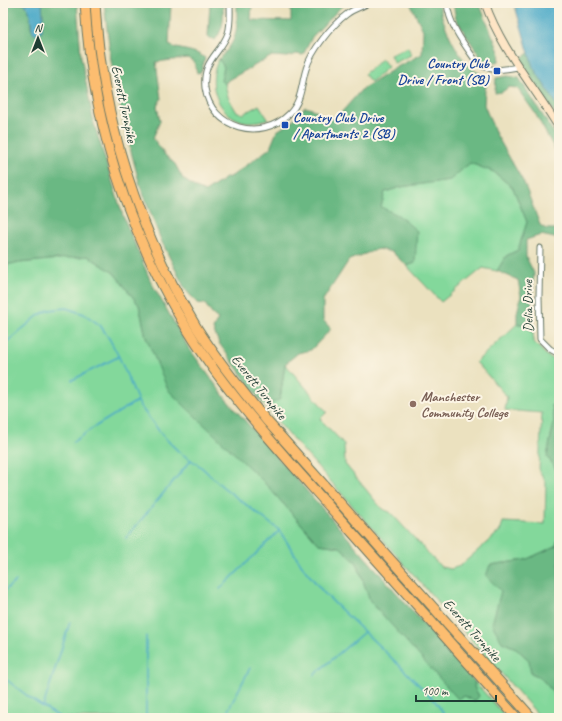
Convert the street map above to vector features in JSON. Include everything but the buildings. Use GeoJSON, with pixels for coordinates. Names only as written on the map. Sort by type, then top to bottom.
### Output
{"type":"FeatureCollection","features":[{"type":"Feature","properties":{"kind":"highway","name":"Everett Turnpike"},"geometry":{"type":"LineString","coordinates":[[85,3],[88,46],[94,84],[104,133],[116,175],[131,217],[146,251],[174,307],[187,329],[215,371],[262,430],[517,718]]}},
{"type":"Feature","properties":{"kind":"highway","name":"Everett Turnpike"},"geometry":{"type":"LineString","coordinates":[[95,3],[100,57],[108,100],[125,168],[151,239],[173,285],[198,329],[226,371],[266,420],[532,718]]}},
{"type":"Feature","properties":{"kind":"main road"},"geometry":{"type":"LineString","coordinates":[[485,3],[493,23],[518,67],[559,128]]}},
{"type":"Feature","properties":{"kind":"street"},"geometry":{"type":"LineString","coordinates":[[230,3],[230,22],[228,34],[207,68],[205,81],[207,94],[214,109],[225,120],[236,126],[255,130],[274,125],[291,113],[299,98],[305,70],[316,48],[344,16],[368,3]]}},
{"type":"Feature","properties":{"kind":"street"},"geometry":{"type":"LineString","coordinates":[[447,3],[448,12],[455,29],[480,65],[493,70],[518,67]]}},
{"type":"Feature","properties":{"kind":"street","name":"Delia Drive"},"geometry":{"type":"LineString","coordinates":[[540,248],[540,339],[550,349],[559,354]]}},
{"type":"Feature","properties":{"kind":"green space"},"geometry":{"type":"Polygon","coordinates":[[[3,3],[18,3],[26,6],[30,14],[31,29],[43,17],[42,3],[77,3],[81,57],[94,124],[123,216],[151,282],[188,347],[226,399],[475,682],[474,687],[479,696],[475,701],[464,696],[458,699],[370,601],[357,563],[340,547],[319,544],[263,481],[168,390],[146,337],[139,305],[114,273],[88,256],[9,264],[3,274],[3,3]]]}},
{"type":"Feature","properties":{"kind":"green space"},"geometry":{"type":"Polygon","coordinates":[[[104,3],[171,3],[169,45],[196,53],[205,58],[201,72],[197,73],[194,62],[188,58],[156,62],[161,99],[157,106],[160,121],[153,138],[164,154],[175,164],[183,179],[205,192],[226,178],[232,176],[270,148],[277,131],[291,122],[305,107],[313,109],[328,120],[340,114],[362,89],[397,67],[422,54],[423,30],[410,3],[439,3],[443,20],[456,49],[468,65],[479,73],[488,77],[484,105],[496,134],[524,183],[540,225],[546,229],[559,229],[559,239],[541,235],[526,240],[526,257],[534,273],[532,302],[533,333],[524,324],[517,324],[517,313],[521,296],[518,280],[497,271],[506,256],[518,250],[527,222],[513,188],[494,172],[470,163],[450,180],[401,187],[385,192],[381,207],[398,215],[417,231],[415,263],[407,266],[392,252],[378,249],[349,260],[323,300],[323,320],[331,329],[311,350],[298,353],[285,364],[280,399],[271,404],[260,400],[219,343],[213,329],[218,319],[212,314],[205,304],[197,303],[185,289],[161,240],[140,185],[125,129],[111,61],[104,3]]]}},
{"type":"Feature","properties":{"kind":"green space"},"geometry":{"type":"Polygon","coordinates":[[[210,3],[223,3],[222,27],[215,40],[208,37],[210,3]]]}},
{"type":"Feature","properties":{"kind":"green space"},"geometry":{"type":"Polygon","coordinates":[[[237,3],[252,3],[251,20],[291,21],[291,3],[349,3],[341,7],[312,37],[303,55],[296,54],[287,57],[272,56],[228,80],[225,84],[221,81],[224,67],[219,59],[226,52],[236,34],[237,3]]]}},
{"type":"Feature","properties":{"kind":"green space"},"geometry":{"type":"Polygon","coordinates":[[[453,3],[479,3],[500,54],[499,61],[488,63],[481,58],[456,19],[453,3]]]}},
{"type":"Feature","properties":{"kind":"green space"},"geometry":{"type":"Polygon","coordinates":[[[408,47],[411,55],[394,63],[390,55],[408,47]]]}},
{"type":"Feature","properties":{"kind":"green space"},"geometry":{"type":"Polygon","coordinates":[[[529,53],[533,67],[559,108],[559,120],[519,59],[529,53]]]}},
{"type":"Feature","properties":{"kind":"green space"},"geometry":{"type":"Polygon","coordinates":[[[219,59],[224,67],[221,81],[225,84],[228,97],[236,111],[243,114],[259,105],[268,119],[245,122],[233,117],[220,104],[216,96],[213,77],[219,59]]]}},
{"type":"Feature","properties":{"kind":"green space"},"geometry":{"type":"Polygon","coordinates":[[[382,59],[388,67],[371,82],[364,74],[382,59]]]}},
{"type":"Feature","properties":{"kind":"green space"},"geometry":{"type":"Polygon","coordinates":[[[508,76],[519,78],[559,141],[559,157],[535,113],[517,88],[509,87],[502,92],[495,93],[496,78],[508,76]]]}},
{"type":"Feature","properties":{"kind":"green space"},"geometry":{"type":"Polygon","coordinates":[[[470,163],[494,172],[513,188],[527,222],[518,250],[506,256],[497,271],[483,268],[441,302],[407,266],[415,263],[381,207],[385,192],[401,187],[449,180],[470,163]]]}},
{"type":"Feature","properties":{"kind":"green space"},"geometry":{"type":"Polygon","coordinates":[[[88,256],[114,273],[139,305],[146,337],[263,481],[319,544],[340,547],[357,563],[370,601],[464,696],[479,696],[474,687],[475,682],[507,718],[7,718],[3,714],[3,274],[9,264],[88,256]]]}},
{"type":"Feature","properties":{"kind":"green space"},"geometry":{"type":"Polygon","coordinates":[[[517,324],[524,324],[533,333],[534,342],[547,356],[559,362],[559,397],[552,405],[554,421],[547,457],[554,466],[559,477],[559,534],[556,546],[525,560],[490,565],[501,591],[502,642],[516,648],[529,660],[531,673],[540,677],[554,693],[557,711],[555,718],[541,718],[260,400],[271,404],[280,399],[285,364],[327,412],[320,419],[344,444],[345,464],[382,509],[390,512],[441,567],[451,569],[460,566],[500,531],[503,522],[545,524],[546,483],[539,470],[542,413],[505,410],[507,397],[476,362],[517,324]]]}},
{"type":"Feature","properties":{"kind":"green space"},"geometry":{"type":"Polygon","coordinates":[[[559,397],[559,477],[554,466],[547,457],[554,421],[552,405],[559,397]]]}},
{"type":"Feature","properties":{"kind":"green space"},"geometry":{"type":"Polygon","coordinates":[[[559,534],[559,718],[555,718],[557,711],[554,693],[540,677],[531,673],[529,660],[516,648],[502,642],[492,624],[501,591],[486,576],[490,565],[525,560],[556,546],[559,534]]]}},
{"type":"Feature","properties":{"kind":"water"},"geometry":{"type":"Polygon","coordinates":[[[22,3],[42,3],[42,31],[34,34],[28,9],[26,5],[22,3]]]}},
{"type":"Feature","properties":{"kind":"water"},"geometry":{"type":"Polygon","coordinates":[[[514,3],[559,3],[559,108],[533,67],[514,3]]]}},
{"type":"Feature","properties":{"kind":"waterway"},"geometry":{"type":"LineString","coordinates":[[3,345],[39,315],[49,310],[66,308],[84,314],[100,325],[119,357],[140,406],[163,436],[179,452],[200,466],[223,487],[279,530],[305,570],[324,593],[435,701],[447,718]]}},
{"type":"Feature","properties":{"kind":"waterway"},"geometry":{"type":"LineString","coordinates":[[72,380],[118,357]]}},
{"type":"Feature","properties":{"kind":"waterway"},"geometry":{"type":"LineString","coordinates":[[73,442],[137,401]]}},
{"type":"Feature","properties":{"kind":"waterway"},"geometry":{"type":"LineString","coordinates":[[126,538],[191,460]]}},
{"type":"Feature","properties":{"kind":"waterway"},"geometry":{"type":"LineString","coordinates":[[220,589],[279,531]]}},
{"type":"Feature","properties":{"kind":"waterway"},"geometry":{"type":"LineString","coordinates":[[3,592],[16,581]]}},
{"type":"Feature","properties":{"kind":"waterway"},"geometry":{"type":"LineString","coordinates":[[43,707],[70,622]]}},
{"type":"Feature","properties":{"kind":"waterway"},"geometry":{"type":"LineString","coordinates":[[314,675],[364,632]]}},
{"type":"Feature","properties":{"kind":"waterway"},"geometry":{"type":"LineString","coordinates":[[146,636],[146,718]]}},
{"type":"Feature","properties":{"kind":"waterway"},"geometry":{"type":"LineString","coordinates":[[224,718],[250,668]]}},
{"type":"Feature","properties":{"kind":"waterway"},"geometry":{"type":"LineString","coordinates":[[3,677],[34,701],[61,718]]}},
{"type":"Feature","properties":{"kind":"place","name":"Country Club Drive / Front (SB)"},"geometry":{"type":"Point","coordinates":[497,71]}},
{"type":"Feature","properties":{"kind":"place","name":"Country Club Drive / Apartments 2 (SB)"},"geometry":{"type":"Point","coordinates":[285,125]}},
{"type":"Feature","properties":{"kind":"place","name":"Manchester Community College"},"geometry":{"type":"Point","coordinates":[413,404]}}]}
